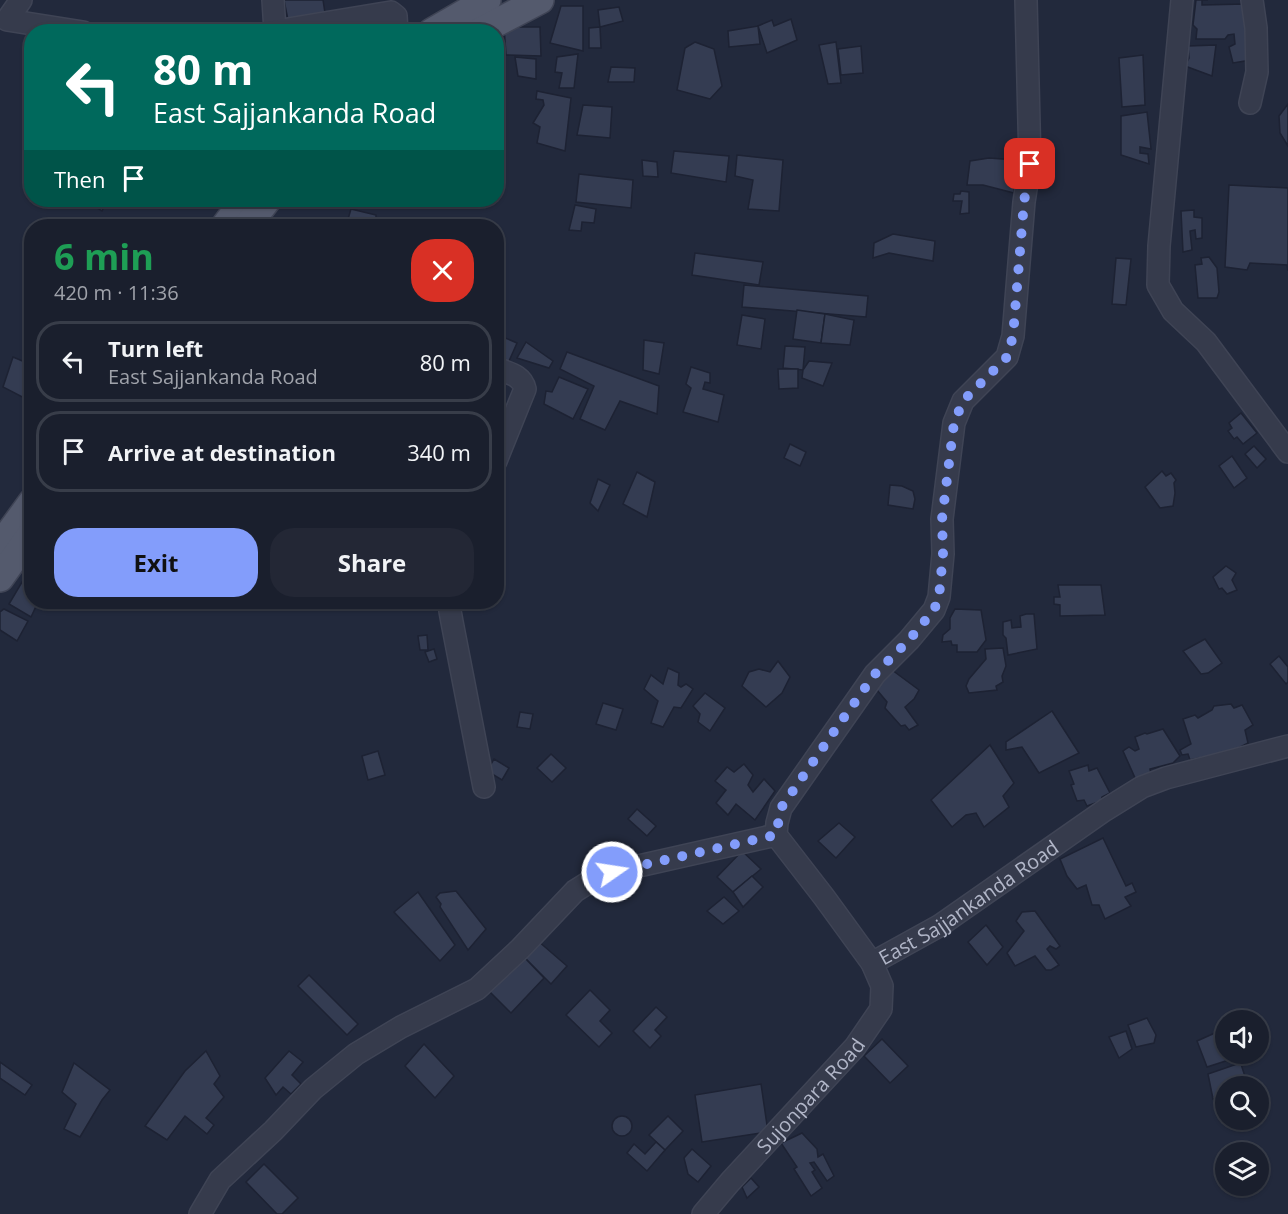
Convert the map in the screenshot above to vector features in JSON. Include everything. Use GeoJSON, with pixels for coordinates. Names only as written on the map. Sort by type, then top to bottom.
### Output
{"type":"FeatureCollection","features":[{"type":"Feature","properties":{"kind":"main road"},"geometry":{"type":"LineString","coordinates":[[446,24],[487,0]]}},
{"type":"Feature","properties":{"kind":"main road"},"geometry":{"type":"LineString","coordinates":[[494,24],[540,0]]}},
{"type":"Feature","properties":{"kind":"main road"},"geometry":{"type":"LineString","coordinates":[[252,219],[262,207]]}},
{"type":"Feature","properties":{"kind":"main road"},"geometry":{"type":"LineString","coordinates":[[0,546],[24,513]]}},
{"type":"Feature","properties":{"kind":"main road"},"geometry":{"type":"LineString","coordinates":[[0,578],[24,544]]}},
{"type":"Feature","properties":{"kind":"street"},"geometry":{"type":"LineString","coordinates":[[3,18],[21,0]]}},
{"type":"Feature","properties":{"kind":"street"},"geometry":{"type":"LineString","coordinates":[[272,24],[273,0]]}},
{"type":"Feature","properties":{"kind":"street"},"geometry":{"type":"LineString","coordinates":[[200,1214],[220,1180],[273,1131],[313,1089],[356,1054],[401,1027],[477,989],[520,949],[575,891],[594,879],[612,872],[776,835],[781,808],[840,723],[875,674],[909,640],[934,610],[939,597],[943,554],[942,519],[954,423],[963,401],[1007,357],[1013,336],[1024,202],[1030,164],[1026,0]]}},
{"type":"Feature","properties":{"kind":"street"},"geometry":{"type":"LineString","coordinates":[[1182,0],[1158,285],[1173,311],[1206,342],[1288,452]]}},
{"type":"Feature","properties":{"kind":"street"},"geometry":{"type":"LineString","coordinates":[[1250,103],[1257,72],[1256,28],[1252,0]]}},
{"type":"Feature","properties":{"kind":"street"},"geometry":{"type":"LineString","coordinates":[[316,24],[391,12],[396,16],[396,24]]}},
{"type":"Feature","properties":{"kind":"street"},"geometry":{"type":"LineString","coordinates":[[3,18],[37,24]]}},
{"type":"Feature","properties":{"kind":"street"},"geometry":{"type":"LineString","coordinates":[[504,371],[524,382],[525,389],[504,441]]}},
{"type":"Feature","properties":{"kind":"street"},"geometry":{"type":"LineString","coordinates":[[450,609],[484,787]]}},
{"type":"Feature","properties":{"kind":"street","name":"East Sajjankanda Road"},"geometry":{"type":"LineString","coordinates":[[776,835],[872,963],[939,926],[1105,810],[1142,787],[1166,778],[1287,748]]}},
{"type":"Feature","properties":{"kind":"street","name":"Sujonpara Road"},"geometry":{"type":"LineString","coordinates":[[703,1214],[855,1047],[880,1009],[882,986],[872,963]]}},
{"type":"Feature","properties":{"kind":"building"},"geometry":{"type":"Polygon","coordinates":[[[284,0],[323,0],[325,13],[288,20],[284,0]]]}},
{"type":"Feature","properties":{"kind":"building"},"geometry":{"type":"Polygon","coordinates":[[[1196,0],[1202,0],[1202,5],[1246,4],[1251,60],[1233,63],[1229,47],[1235,44],[1234,34],[1228,35],[1225,39],[1196,39],[1197,29],[1193,25],[1196,0]]]}},
{"type":"Feature","properties":{"kind":"building"},"geometry":{"type":"Polygon","coordinates":[[[561,6],[583,6],[583,51],[550,43],[561,6]]]}},
{"type":"Feature","properties":{"kind":"building"},"geometry":{"type":"Polygon","coordinates":[[[619,7],[623,21],[600,27],[598,10],[619,7]]]}},
{"type":"Feature","properties":{"kind":"building"},"geometry":{"type":"Polygon","coordinates":[[[791,19],[797,40],[767,53],[758,26],[772,20],[774,26],[791,19]]]}},
{"type":"Feature","properties":{"kind":"building"},"geometry":{"type":"Polygon","coordinates":[[[758,26],[760,44],[729,47],[728,31],[758,26]]]}},
{"type":"Feature","properties":{"kind":"building"},"geometry":{"type":"Polygon","coordinates":[[[504,27],[540,27],[541,56],[506,55],[504,27]]]}},
{"type":"Feature","properties":{"kind":"building"},"geometry":{"type":"Polygon","coordinates":[[[600,27],[601,48],[589,48],[589,28],[600,27]]]}},
{"type":"Feature","properties":{"kind":"building"},"geometry":{"type":"Polygon","coordinates":[[[695,42],[714,49],[722,86],[710,99],[677,90],[685,48],[695,42]]]}},
{"type":"Feature","properties":{"kind":"building"},"geometry":{"type":"Polygon","coordinates":[[[836,42],[841,83],[828,84],[819,45],[836,42]]]}},
{"type":"Feature","properties":{"kind":"building"},"geometry":{"type":"Polygon","coordinates":[[[1216,45],[1212,76],[1185,66],[1189,58],[1188,46],[1216,45]]]}},
{"type":"Feature","properties":{"kind":"building"},"geometry":{"type":"Polygon","coordinates":[[[861,46],[863,73],[841,75],[838,49],[861,46]]]}},
{"type":"Feature","properties":{"kind":"building"},"geometry":{"type":"Polygon","coordinates":[[[578,54],[574,88],[559,88],[562,73],[555,72],[557,57],[578,54]]]}},
{"type":"Feature","properties":{"kind":"building"},"geometry":{"type":"Polygon","coordinates":[[[1143,55],[1145,105],[1122,107],[1119,58],[1143,55]]]}},
{"type":"Feature","properties":{"kind":"building"},"geometry":{"type":"Polygon","coordinates":[[[515,57],[536,59],[536,79],[518,76],[515,57]]]}},
{"type":"Feature","properties":{"kind":"building"},"geometry":{"type":"Polygon","coordinates":[[[611,67],[635,68],[634,82],[608,82],[611,67]]]}},
{"type":"Feature","properties":{"kind":"building"},"geometry":{"type":"Polygon","coordinates":[[[537,91],[571,98],[565,151],[537,143],[540,127],[533,123],[544,105],[543,100],[536,99],[537,91]]]}},
{"type":"Feature","properties":{"kind":"building"},"geometry":{"type":"Polygon","coordinates":[[[1288,104],[1288,146],[1280,133],[1279,116],[1288,104]]]}},
{"type":"Feature","properties":{"kind":"building"},"geometry":{"type":"Polygon","coordinates":[[[583,105],[612,107],[610,138],[577,135],[583,105]]]}},
{"type":"Feature","properties":{"kind":"building"},"geometry":{"type":"Polygon","coordinates":[[[1147,112],[1151,149],[1140,147],[1140,153],[1148,154],[1149,164],[1121,155],[1121,116],[1147,112]]]}},
{"type":"Feature","properties":{"kind":"building"},"geometry":{"type":"Polygon","coordinates":[[[674,151],[729,156],[726,182],[671,173],[674,151]]]}},
{"type":"Feature","properties":{"kind":"building"},"geometry":{"type":"Polygon","coordinates":[[[737,155],[783,160],[779,211],[748,209],[753,180],[735,176],[737,155]]]}},
{"type":"Feature","properties":{"kind":"building"},"geometry":{"type":"Polygon","coordinates":[[[989,158],[1016,160],[1014,193],[983,185],[967,185],[970,161],[989,158]]]}},
{"type":"Feature","properties":{"kind":"building"},"geometry":{"type":"Polygon","coordinates":[[[642,160],[657,162],[658,177],[643,176],[642,160]]]}},
{"type":"Feature","properties":{"kind":"building"},"geometry":{"type":"Polygon","coordinates":[[[579,174],[633,180],[631,208],[576,202],[579,174]]]}},
{"type":"Feature","properties":{"kind":"building"},"geometry":{"type":"Polygon","coordinates":[[[1229,185],[1288,188],[1288,271],[1287,265],[1250,263],[1247,270],[1225,267],[1229,185]]]}},
{"type":"Feature","properties":{"kind":"building"},"geometry":{"type":"Polygon","coordinates":[[[961,191],[969,192],[969,213],[960,214],[962,201],[953,201],[954,194],[960,194],[961,191]]]}},
{"type":"Feature","properties":{"kind":"building"},"geometry":{"type":"Polygon","coordinates":[[[575,205],[596,209],[594,223],[582,222],[581,231],[569,230],[575,205]]]}},
{"type":"Feature","properties":{"kind":"building"},"geometry":{"type":"Polygon","coordinates":[[[351,209],[376,215],[376,219],[348,219],[351,209]]]}},
{"type":"Feature","properties":{"kind":"building"},"geometry":{"type":"Polygon","coordinates":[[[1194,210],[1194,217],[1202,218],[1202,238],[1196,239],[1195,230],[1190,231],[1192,250],[1183,252],[1181,211],[1194,210]]]}},
{"type":"Feature","properties":{"kind":"building"},"geometry":{"type":"Polygon","coordinates":[[[893,234],[935,241],[933,261],[889,253],[873,258],[874,243],[893,234]]]}},
{"type":"Feature","properties":{"kind":"building"},"geometry":{"type":"Polygon","coordinates":[[[695,253],[763,262],[759,285],[692,275],[695,253]]]}},
{"type":"Feature","properties":{"kind":"building"},"geometry":{"type":"Polygon","coordinates":[[[1209,257],[1217,268],[1219,292],[1217,298],[1198,298],[1195,265],[1202,264],[1201,258],[1209,257]]]}},
{"type":"Feature","properties":{"kind":"building"},"geometry":{"type":"Polygon","coordinates":[[[1116,258],[1131,259],[1126,305],[1112,304],[1116,258]]]}},
{"type":"Feature","properties":{"kind":"building"},"geometry":{"type":"Polygon","coordinates":[[[744,285],[868,296],[866,317],[742,307],[744,285]]]}},
{"type":"Feature","properties":{"kind":"building"},"geometry":{"type":"Polygon","coordinates":[[[797,310],[825,314],[821,343],[793,339],[797,310]]]}},
{"type":"Feature","properties":{"kind":"building"},"geometry":{"type":"Polygon","coordinates":[[[825,314],[854,320],[850,345],[821,343],[825,314]]]}},
{"type":"Feature","properties":{"kind":"building"},"geometry":{"type":"Polygon","coordinates":[[[742,315],[765,319],[761,349],[737,345],[742,315]]]}},
{"type":"Feature","properties":{"kind":"building"},"geometry":{"type":"Polygon","coordinates":[[[504,337],[517,343],[506,368],[504,367],[504,337]]]}},
{"type":"Feature","properties":{"kind":"building"},"geometry":{"type":"Polygon","coordinates":[[[644,340],[664,343],[659,374],[643,370],[644,340]]]}},
{"type":"Feature","properties":{"kind":"building"},"geometry":{"type":"Polygon","coordinates":[[[526,342],[553,361],[549,368],[517,358],[526,342]]]}},
{"type":"Feature","properties":{"kind":"building"},"geometry":{"type":"Polygon","coordinates":[[[785,346],[805,347],[803,370],[783,368],[785,346]]]}},
{"type":"Feature","properties":{"kind":"building"},"geometry":{"type":"Polygon","coordinates":[[[567,352],[659,386],[657,414],[620,401],[605,430],[580,419],[594,386],[560,369],[567,352]]]}},
{"type":"Feature","properties":{"kind":"building"},"geometry":{"type":"Polygon","coordinates":[[[13,357],[24,362],[24,398],[3,387],[13,357]]]}},
{"type":"Feature","properties":{"kind":"building"},"geometry":{"type":"Polygon","coordinates":[[[809,361],[832,363],[823,386],[802,378],[803,370],[809,361]]]}},
{"type":"Feature","properties":{"kind":"building"},"geometry":{"type":"Polygon","coordinates":[[[691,367],[710,373],[710,383],[705,382],[703,389],[724,395],[718,422],[683,412],[691,388],[686,384],[691,367]]]}},
{"type":"Feature","properties":{"kind":"building"},"geometry":{"type":"Polygon","coordinates":[[[778,369],[798,369],[798,388],[779,389],[778,369]]]}},
{"type":"Feature","properties":{"kind":"building"},"geometry":{"type":"Polygon","coordinates":[[[559,377],[588,389],[573,419],[544,404],[546,391],[552,392],[559,377]]]}},
{"type":"Feature","properties":{"kind":"building"},"geometry":{"type":"Polygon","coordinates":[[[1241,413],[1257,433],[1243,444],[1237,437],[1234,439],[1228,431],[1232,428],[1229,423],[1241,413]]]}},
{"type":"Feature","properties":{"kind":"building"},"geometry":{"type":"Polygon","coordinates":[[[790,444],[806,452],[800,466],[784,458],[790,444]]]}},
{"type":"Feature","properties":{"kind":"building"},"geometry":{"type":"Polygon","coordinates":[[[1254,446],[1266,459],[1257,468],[1245,454],[1254,446]]]}},
{"type":"Feature","properties":{"kind":"building"},"geometry":{"type":"Polygon","coordinates":[[[1232,456],[1247,478],[1234,488],[1219,466],[1232,456]]]}},
{"type":"Feature","properties":{"kind":"building"},"geometry":{"type":"Polygon","coordinates":[[[1162,471],[1166,476],[1171,473],[1176,480],[1173,506],[1160,508],[1145,487],[1162,471]]]}},
{"type":"Feature","properties":{"kind":"building"},"geometry":{"type":"Polygon","coordinates":[[[637,472],[655,482],[647,517],[623,504],[637,472]]]}},
{"type":"Feature","properties":{"kind":"building"},"geometry":{"type":"Polygon","coordinates":[[[598,479],[610,485],[598,511],[590,503],[598,479]]]}},
{"type":"Feature","properties":{"kind":"building"},"geometry":{"type":"Polygon","coordinates":[[[890,485],[902,486],[913,491],[915,499],[913,509],[888,505],[890,485]]]}},
{"type":"Feature","properties":{"kind":"building"},"geometry":{"type":"Polygon","coordinates":[[[1226,566],[1236,573],[1232,580],[1237,590],[1227,594],[1222,588],[1219,589],[1213,577],[1226,566]]]}},
{"type":"Feature","properties":{"kind":"building"},"geometry":{"type":"Polygon","coordinates":[[[22,582],[24,583],[24,609],[35,609],[31,617],[9,604],[22,582]]]}},
{"type":"Feature","properties":{"kind":"building"},"geometry":{"type":"Polygon","coordinates":[[[1058,585],[1101,585],[1105,615],[1060,616],[1060,605],[1054,604],[1054,597],[1060,597],[1058,585]]]}},
{"type":"Feature","properties":{"kind":"building"},"geometry":{"type":"Polygon","coordinates":[[[4,609],[28,621],[17,641],[0,630],[0,612],[4,609]]]}},
{"type":"Feature","properties":{"kind":"building"},"geometry":{"type":"Polygon","coordinates":[[[955,609],[981,610],[986,640],[977,652],[957,652],[957,645],[952,645],[951,641],[942,642],[943,635],[950,629],[950,618],[955,609]]]}},
{"type":"Feature","properties":{"kind":"building"},"geometry":{"type":"Polygon","coordinates":[[[1034,614],[1037,649],[1008,655],[1006,638],[1003,635],[1003,622],[1011,620],[1012,628],[1021,627],[1020,616],[1034,614]]]}},
{"type":"Feature","properties":{"kind":"building"},"geometry":{"type":"Polygon","coordinates":[[[427,635],[428,650],[420,650],[418,636],[427,635]]]}},
{"type":"Feature","properties":{"kind":"building"},"geometry":{"type":"Polygon","coordinates":[[[1205,639],[1222,663],[1208,673],[1201,674],[1183,651],[1205,639]]]}},
{"type":"Feature","properties":{"kind":"building"},"geometry":{"type":"Polygon","coordinates":[[[1003,648],[1006,666],[1002,676],[1003,682],[996,686],[997,690],[969,693],[966,686],[986,659],[985,649],[1003,648]]]}},
{"type":"Feature","properties":{"kind":"building"},"geometry":{"type":"Polygon","coordinates":[[[434,649],[437,659],[429,662],[425,652],[434,649]]]}},
{"type":"Feature","properties":{"kind":"building"},"geometry":{"type":"Polygon","coordinates":[[[1279,656],[1288,667],[1286,684],[1270,664],[1279,656]]]}},
{"type":"Feature","properties":{"kind":"building"},"geometry":{"type":"Polygon","coordinates":[[[778,661],[790,677],[782,693],[766,707],[742,686],[749,672],[759,669],[770,672],[778,661]]]}},
{"type":"Feature","properties":{"kind":"building"},"geometry":{"type":"Polygon","coordinates":[[[668,668],[679,673],[678,685],[681,687],[686,684],[693,689],[681,708],[674,707],[663,727],[651,723],[658,701],[644,689],[651,675],[663,684],[668,668]]]}},
{"type":"Feature","properties":{"kind":"building"},"geometry":{"type":"Polygon","coordinates":[[[892,670],[919,690],[914,699],[905,707],[918,725],[909,730],[905,725],[901,726],[885,708],[887,702],[872,684],[892,670]]]}},
{"type":"Feature","properties":{"kind":"building"},"geometry":{"type":"Polygon","coordinates":[[[705,693],[725,708],[710,731],[698,722],[700,714],[693,706],[705,693]]]}},
{"type":"Feature","properties":{"kind":"building"},"geometry":{"type":"Polygon","coordinates":[[[603,703],[623,709],[616,730],[596,724],[603,703]]]}},
{"type":"Feature","properties":{"kind":"building"},"geometry":{"type":"Polygon","coordinates":[[[1231,704],[1234,708],[1242,705],[1253,725],[1245,730],[1248,743],[1209,764],[1204,757],[1190,760],[1188,754],[1182,755],[1180,750],[1191,744],[1183,719],[1195,715],[1198,718],[1212,710],[1214,706],[1231,704]]]}},
{"type":"Feature","properties":{"kind":"building"},"geometry":{"type":"Polygon","coordinates":[[[1052,711],[1079,753],[1039,773],[1022,747],[1006,750],[1006,742],[1052,711]]]}},
{"type":"Feature","properties":{"kind":"building"},"geometry":{"type":"Polygon","coordinates":[[[520,712],[533,714],[530,729],[517,727],[520,712]]]}},
{"type":"Feature","properties":{"kind":"building"},"geometry":{"type":"Polygon","coordinates":[[[1163,729],[1180,756],[1173,763],[1150,769],[1151,774],[1136,780],[1123,751],[1129,747],[1135,751],[1139,749],[1135,737],[1163,729]]]}},
{"type":"Feature","properties":{"kind":"building"},"geometry":{"type":"Polygon","coordinates":[[[990,745],[1014,783],[1003,796],[1009,807],[984,827],[976,813],[966,815],[952,827],[931,800],[990,745]]]}},
{"type":"Feature","properties":{"kind":"building"},"geometry":{"type":"Polygon","coordinates":[[[378,751],[385,775],[368,780],[362,756],[378,751]]]}},
{"type":"Feature","properties":{"kind":"building"},"geometry":{"type":"Polygon","coordinates":[[[551,754],[566,768],[552,782],[537,768],[551,754]]]}},
{"type":"Feature","properties":{"kind":"building"},"geometry":{"type":"Polygon","coordinates":[[[494,759],[509,768],[502,780],[487,771],[494,759]]]}},
{"type":"Feature","properties":{"kind":"building"},"geometry":{"type":"Polygon","coordinates":[[[744,764],[753,775],[748,785],[753,792],[764,779],[775,791],[755,820],[736,804],[728,815],[716,803],[726,790],[715,781],[727,767],[734,772],[744,764]]]}},
{"type":"Feature","properties":{"kind":"building"},"geometry":{"type":"Polygon","coordinates":[[[1088,765],[1089,771],[1097,768],[1110,793],[1102,797],[1101,801],[1087,806],[1084,800],[1077,801],[1069,771],[1088,765]]]}},
{"type":"Feature","properties":{"kind":"building"},"geometry":{"type":"Polygon","coordinates":[[[637,809],[656,826],[647,836],[628,819],[637,809]]]}},
{"type":"Feature","properties":{"kind":"building"},"geometry":{"type":"Polygon","coordinates":[[[839,823],[855,837],[836,858],[818,841],[839,823]]]}},
{"type":"Feature","properties":{"kind":"building"},"geometry":{"type":"Polygon","coordinates":[[[1103,838],[1126,886],[1132,883],[1136,892],[1125,897],[1131,906],[1105,919],[1099,905],[1092,905],[1086,885],[1077,889],[1067,876],[1060,859],[1103,838]]]}},
{"type":"Feature","properties":{"kind":"building"},"geometry":{"type":"Polygon","coordinates":[[[742,851],[761,869],[733,892],[717,877],[742,851]]]}},
{"type":"Feature","properties":{"kind":"building"},"geometry":{"type":"Polygon","coordinates":[[[752,876],[763,887],[743,907],[733,892],[752,876]]]}},
{"type":"Feature","properties":{"kind":"building"},"geometry":{"type":"Polygon","coordinates":[[[456,891],[486,929],[468,950],[436,897],[440,893],[456,891]]]}},
{"type":"Feature","properties":{"kind":"building"},"geometry":{"type":"Polygon","coordinates":[[[418,892],[455,945],[440,961],[394,912],[418,892]]]}},
{"type":"Feature","properties":{"kind":"building"},"geometry":{"type":"Polygon","coordinates":[[[724,897],[739,911],[723,924],[707,911],[724,897]]]}},
{"type":"Feature","properties":{"kind":"building"},"geometry":{"type":"Polygon","coordinates":[[[1035,911],[1060,946],[1056,949],[1050,946],[1047,949],[1059,965],[1051,970],[1046,970],[1035,956],[1015,966],[1007,953],[1024,931],[1016,921],[1022,912],[1035,911]]]}},
{"type":"Feature","properties":{"kind":"building"},"geometry":{"type":"Polygon","coordinates":[[[986,925],[1003,947],[987,965],[968,942],[986,925]]]}},
{"type":"Feature","properties":{"kind":"building"},"geometry":{"type":"Polygon","coordinates":[[[538,941],[567,966],[551,984],[523,956],[538,941]]]}},
{"type":"Feature","properties":{"kind":"building"},"geometry":{"type":"Polygon","coordinates":[[[523,956],[544,978],[511,1013],[489,991],[523,956]]]}},
{"type":"Feature","properties":{"kind":"building"},"geometry":{"type":"Polygon","coordinates":[[[309,975],[358,1024],[347,1035],[298,986],[309,975]]]}},
{"type":"Feature","properties":{"kind":"building"},"geometry":{"type":"Polygon","coordinates":[[[590,990],[610,1010],[600,1021],[612,1033],[599,1047],[566,1015],[590,990]]]}},
{"type":"Feature","properties":{"kind":"building"},"geometry":{"type":"Polygon","coordinates":[[[656,1007],[667,1017],[655,1030],[661,1036],[650,1048],[633,1031],[656,1007]]]}},
{"type":"Feature","properties":{"kind":"building"},"geometry":{"type":"Polygon","coordinates":[[[1147,1018],[1156,1035],[1154,1043],[1136,1047],[1128,1025],[1147,1018]]]}},
{"type":"Feature","properties":{"kind":"building"},"geometry":{"type":"Polygon","coordinates":[[[1126,1031],[1132,1049],[1119,1058],[1109,1037],[1126,1031]]]}},
{"type":"Feature","properties":{"kind":"building"},"geometry":{"type":"Polygon","coordinates":[[[1215,1033],[1216,1064],[1207,1067],[1197,1041],[1215,1033]]]}},
{"type":"Feature","properties":{"kind":"building"},"geometry":{"type":"Polygon","coordinates":[[[882,1039],[908,1066],[890,1083],[864,1056],[882,1039]]]}},
{"type":"Feature","properties":{"kind":"building"},"geometry":{"type":"Polygon","coordinates":[[[424,1044],[454,1076],[435,1098],[405,1066],[424,1044]]]}},
{"type":"Feature","properties":{"kind":"building"},"geometry":{"type":"Polygon","coordinates":[[[206,1051],[220,1076],[214,1084],[224,1097],[206,1118],[214,1125],[207,1134],[185,1116],[167,1140],[145,1126],[185,1071],[206,1051]]]}},
{"type":"Feature","properties":{"kind":"building"},"geometry":{"type":"Polygon","coordinates":[[[289,1051],[303,1062],[292,1075],[301,1084],[291,1094],[283,1087],[276,1095],[265,1078],[289,1051]]]}},
{"type":"Feature","properties":{"kind":"building"},"geometry":{"type":"Polygon","coordinates":[[[0,1062],[32,1085],[25,1095],[0,1078],[0,1062]]]}},
{"type":"Feature","properties":{"kind":"building"},"geometry":{"type":"Polygon","coordinates":[[[74,1063],[110,1090],[80,1137],[64,1129],[76,1104],[62,1092],[74,1063]]]}},
{"type":"Feature","properties":{"kind":"building"},"geometry":{"type":"Polygon","coordinates":[[[1241,1064],[1245,1076],[1215,1076],[1215,1099],[1213,1099],[1208,1074],[1241,1064]]]}},
{"type":"Feature","properties":{"kind":"building"},"geometry":{"type":"Polygon","coordinates":[[[761,1084],[768,1132],[702,1142],[695,1095],[761,1084]]]}},
{"type":"Feature","properties":{"kind":"building"},"geometry":{"type":"Polygon","coordinates":[[[618,1116],[626,1116],[632,1122],[632,1130],[626,1136],[618,1136],[612,1130],[612,1122],[618,1116]]]}},
{"type":"Feature","properties":{"kind":"building"},"geometry":{"type":"Polygon","coordinates":[[[668,1116],[683,1131],[665,1150],[649,1135],[668,1116]]]}},
{"type":"Feature","properties":{"kind":"building"},"geometry":{"type":"Polygon","coordinates":[[[802,1133],[817,1149],[818,1157],[823,1154],[834,1176],[827,1181],[814,1162],[810,1163],[815,1170],[812,1172],[822,1188],[811,1196],[794,1169],[797,1167],[781,1143],[802,1133]]]}},
{"type":"Feature","properties":{"kind":"building"},"geometry":{"type":"Polygon","coordinates":[[[656,1142],[665,1150],[647,1171],[627,1153],[634,1144],[645,1154],[656,1142]]]}},
{"type":"Feature","properties":{"kind":"building"},"geometry":{"type":"Polygon","coordinates":[[[692,1149],[711,1166],[698,1182],[688,1174],[684,1158],[692,1149]]]}},
{"type":"Feature","properties":{"kind":"building"},"geometry":{"type":"Polygon","coordinates":[[[264,1164],[298,1198],[282,1214],[277,1214],[246,1182],[264,1164]]]}},
{"type":"Feature","properties":{"kind":"building"},"geometry":{"type":"Polygon","coordinates":[[[751,1178],[759,1187],[747,1198],[742,1187],[751,1178]]]}},
{"type":"Feature","properties":{"kind":"route"},"geometry":{"type":"LineString","coordinates":[[612,872],[776,835],[781,808],[840,723],[875,674],[909,640],[934,610],[939,597],[943,554],[942,519],[954,423],[963,401],[1007,357],[1013,336],[1024,202],[1030,164]]}}]}
